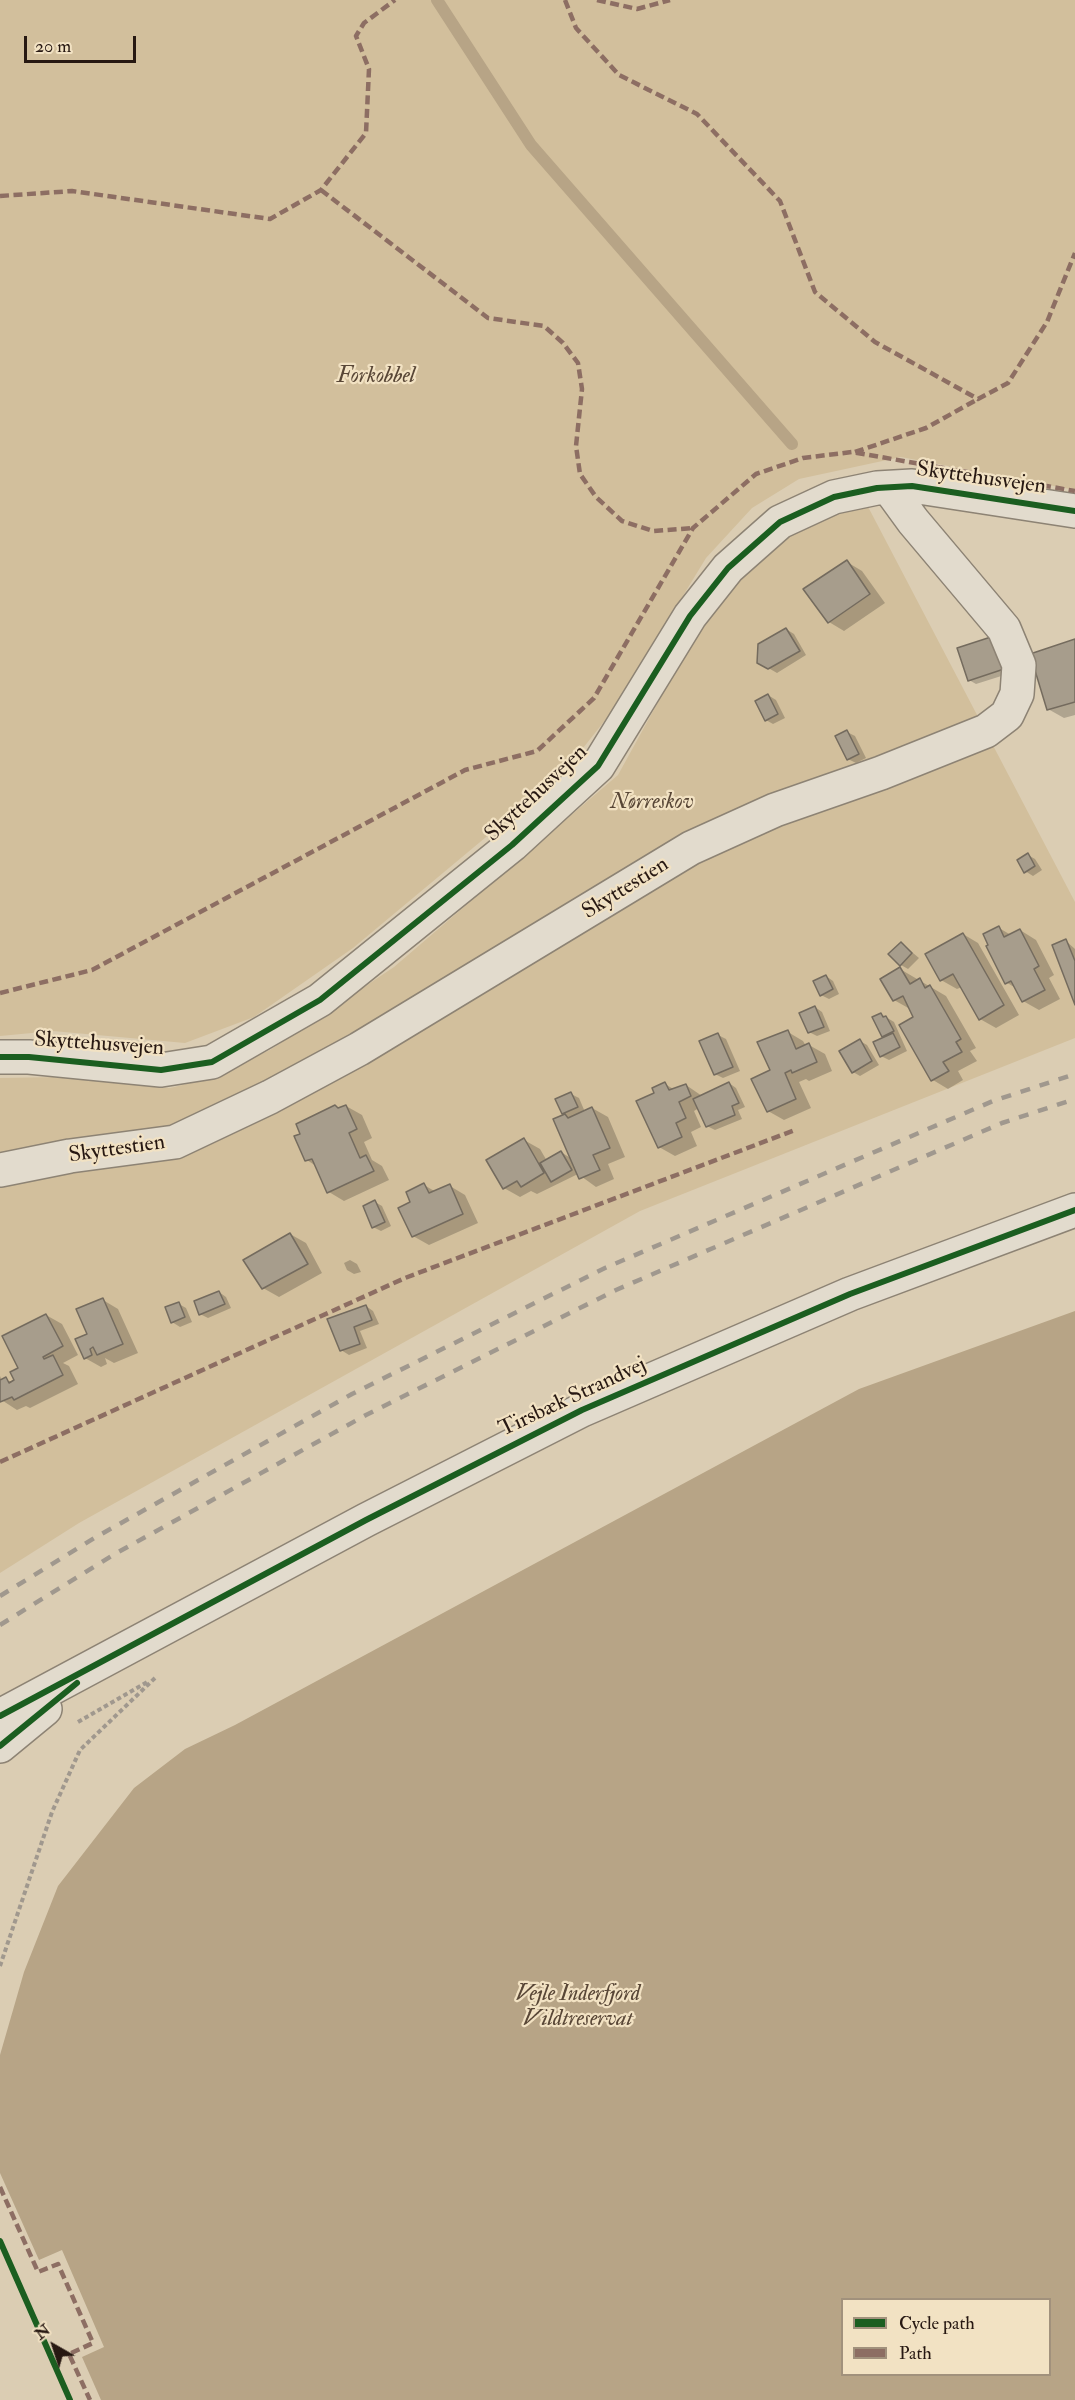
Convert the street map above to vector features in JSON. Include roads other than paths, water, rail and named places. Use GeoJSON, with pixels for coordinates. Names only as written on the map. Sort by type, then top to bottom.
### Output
{"type":"FeatureCollection","features":[{"type":"Feature","properties":{"kind":"street","name":"Skyttehusvejen"},"geometry":{"type":"LineString","coordinates":[[0,1057],[28,1057],[161,1071],[212,1062],[320,1000],[512,845],[598,766],[690,616],[728,568],[780,522],[834,497],[912,486],[1075,511]]}},
{"type":"Feature","properties":{"kind":"street","name":"Skyttestien"},"geometry":{"type":"LineString","coordinates":[[0,1170],[70,1156],[175,1142],[270,1097],[359,1049],[691,848],[775,810],[881,773],[986,731],[1007,715],[1017,694],[1019,665],[1004,628],[913,521],[889,488]]}},
{"type":"Feature","properties":{"kind":"street","name":"Tirsbæk Strandvej"},"geometry":{"type":"LineString","coordinates":[[105,1660],[366,1520],[582,1410],[850,1294],[1075,1210]]}},
{"type":"Feature","properties":{"kind":"street"},"geometry":{"type":"LineString","coordinates":[[0,1716],[105,1660]]}},
{"type":"Feature","properties":{"kind":"street"},"geometry":{"type":"LineString","coordinates":[[0,1746],[105,1660]]}},
{"type":"Feature","properties":{"kind":"waterway"},"geometry":{"type":"LineString","coordinates":[[437,0],[531,145],[792,444]]}},
{"type":"Feature","properties":{"kind":"railway"},"geometry":{"type":"LineString","coordinates":[[0,1596],[96,1537],[352,1394],[605,1268],[993,1101],[1075,1074]]}},
{"type":"Feature","properties":{"kind":"railway"},"geometry":{"type":"LineString","coordinates":[[0,1625],[113,1555],[366,1415],[616,1290],[1002,1123],[1075,1099]]}},
{"type":"Feature","properties":{"kind":"park label","name":"Forkobbel"},"geometry":{"type":"Point","coordinates":[376,377]}},
{"type":"Feature","properties":{"kind":"park label","name":"Nørreskov"},"geometry":{"type":"Point","coordinates":[652,803]}},
{"type":"Feature","properties":{"kind":"park label","name":"Vejle Inderfjord Vildtreservat"},"geometry":{"type":"Point","coordinates":[578,2008]}}]}
